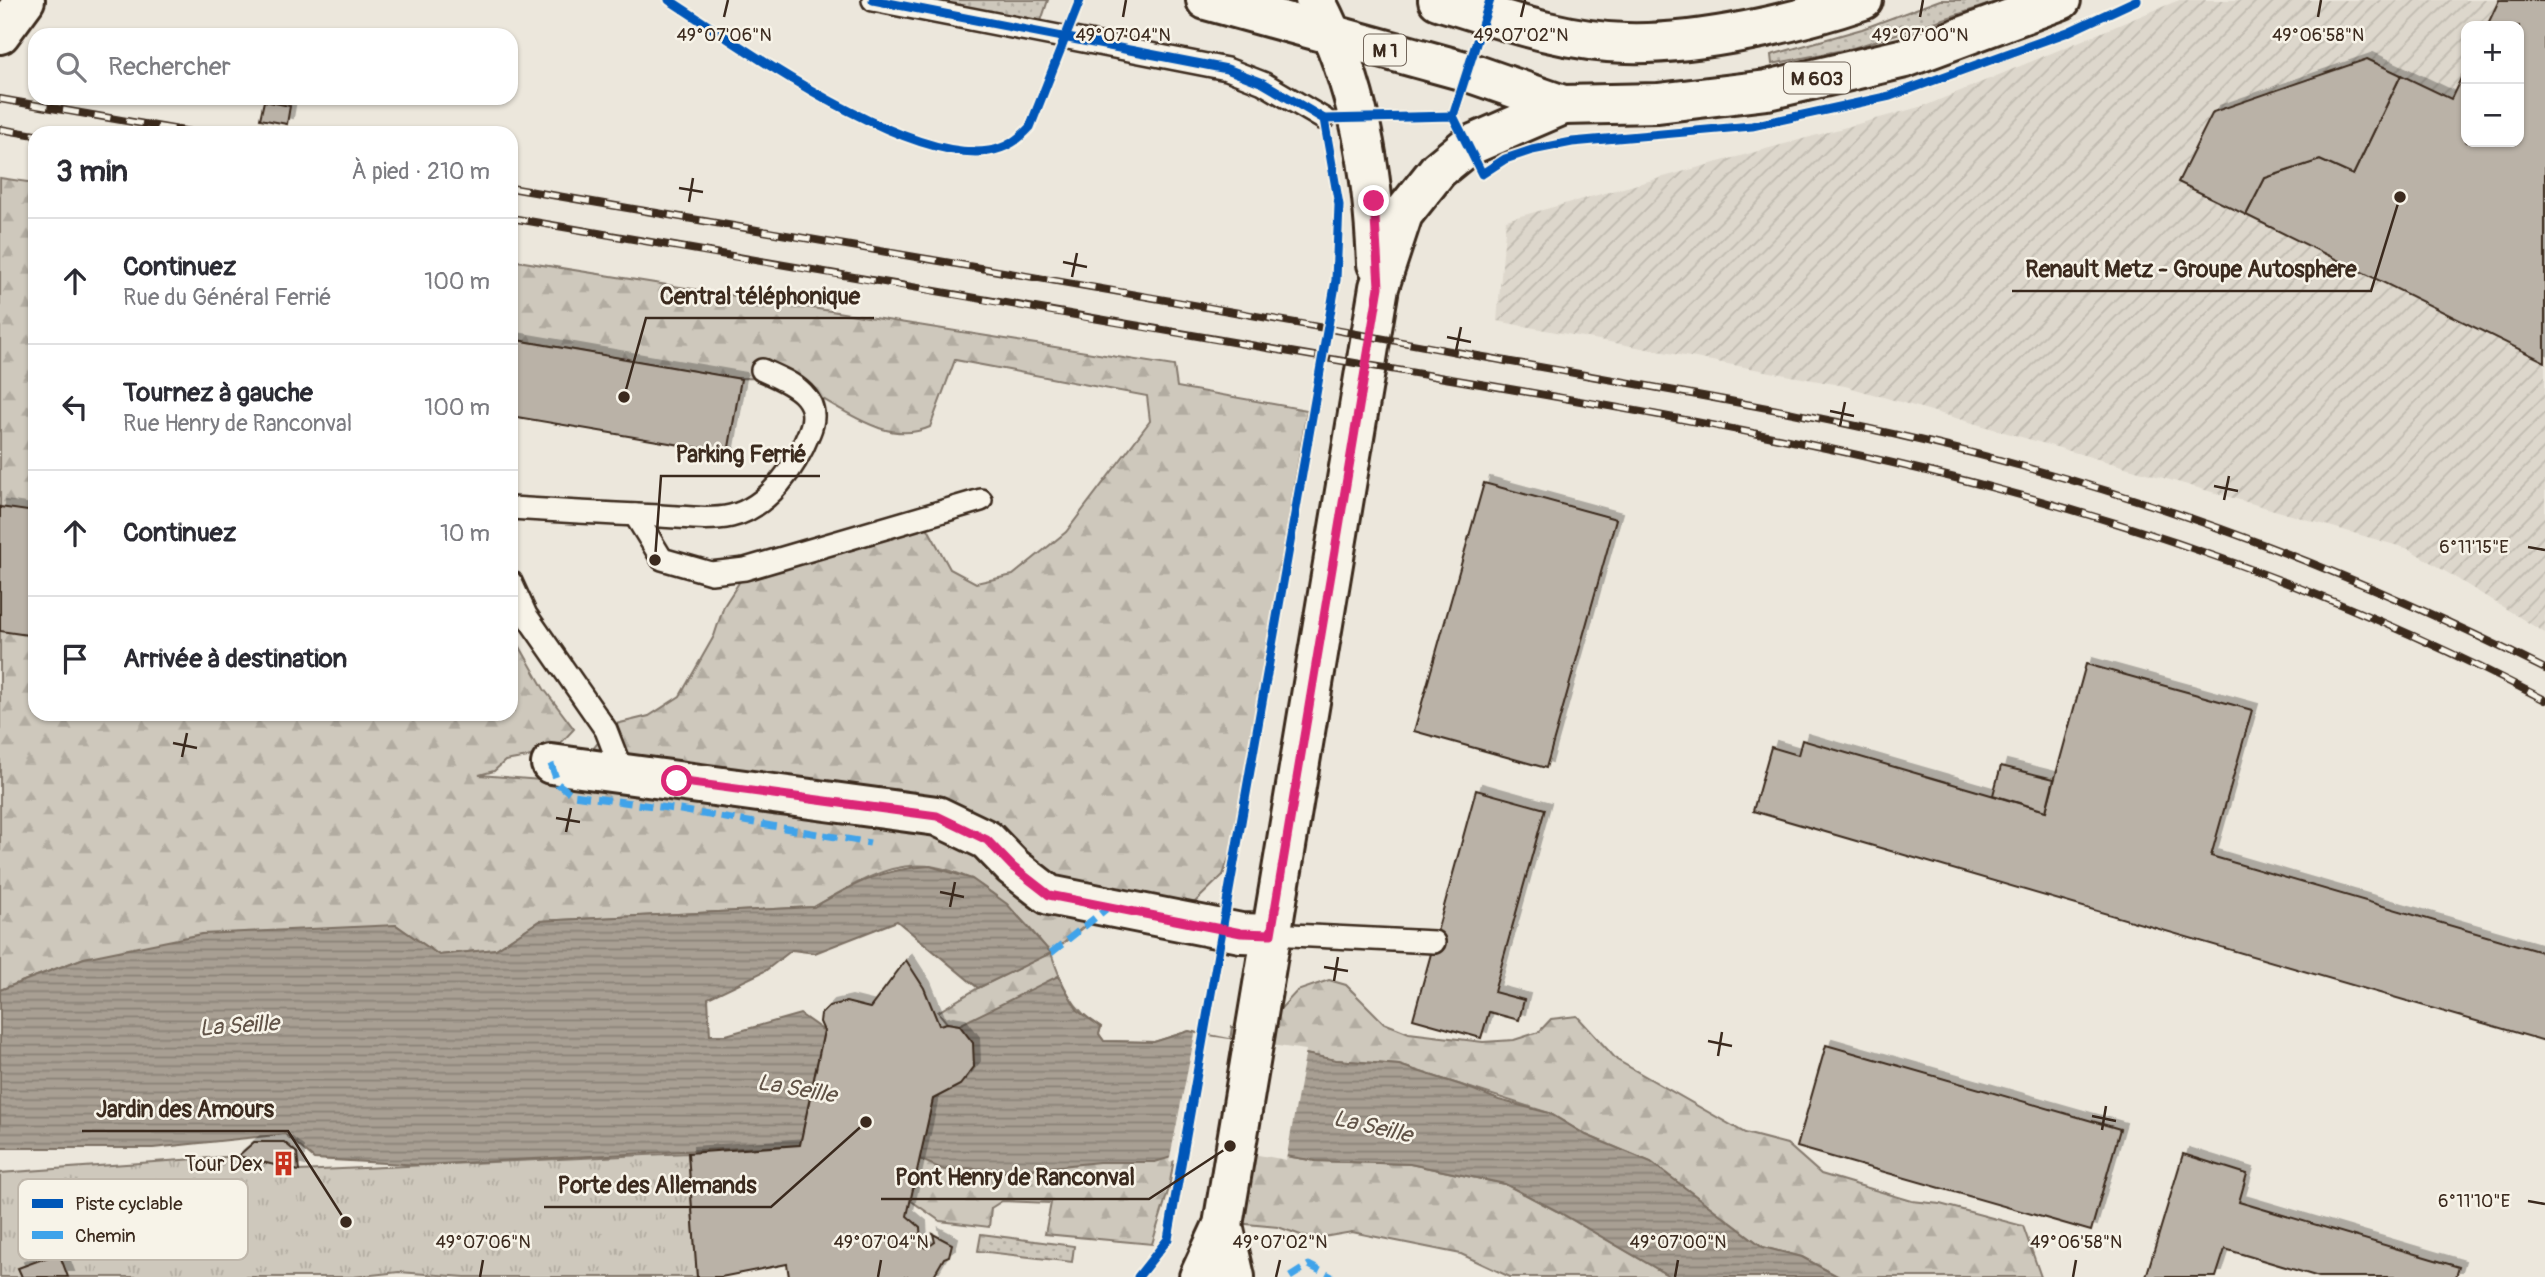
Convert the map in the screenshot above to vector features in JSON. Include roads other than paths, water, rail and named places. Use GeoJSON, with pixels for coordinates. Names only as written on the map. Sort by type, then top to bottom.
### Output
{"type":"FeatureCollection","features":[{"type":"Feature","properties":{"kind":"main road"},"geometry":{"type":"LineString","coordinates":[[0,34],[25,0]]}},
{"type":"Feature","properties":{"kind":"main road","name":"M 1"},"geometry":{"type":"LineString","coordinates":[[1206,0],[1468,72],[1563,105]]}},
{"type":"Feature","properties":{"kind":"main road","name":"M 603"},"geometry":{"type":"LineString","coordinates":[[1315,0],[1335,37],[1365,139],[1374,201],[1379,287]]}},
{"type":"Feature","properties":{"kind":"main road"},"geometry":{"type":"LineString","coordinates":[[1438,0],[1528,26],[1626,43],[1716,35],[1816,16],[1863,0]]}},
{"type":"Feature","properties":{"kind":"main road","name":"M 603"},"geometry":{"type":"LineString","coordinates":[[1199,1277],[1223,1225],[1379,287],[1403,214],[1438,170],[1466,147],[1563,105],[1658,103],[1767,90],[1905,58],[2061,0]]}},
{"type":"Feature","properties":{"kind":"main road"},"geometry":{"type":"LineString","coordinates":[[551,764],[937,816],[987,840],[1013,867],[1049,895],[1241,933],[1271,934]]}},
{"type":"Feature","properties":{"kind":"main road"},"geometry":{"type":"LineString","coordinates":[[1223,1225],[1235,1277]]}},
{"type":"Feature","properties":{"kind":"lane"},"geometry":{"type":"LineString","coordinates":[[873,0],[1227,69],[1263,83],[1324,119]]}},
{"type":"Feature","properties":{"kind":"lane"},"geometry":{"type":"LineString","coordinates":[[518,508],[635,515],[733,516],[768,495],[796,465],[812,427],[811,403],[797,385],[762,370]]}},
{"type":"Feature","properties":{"kind":"lane"},"geometry":{"type":"LineString","coordinates":[[635,515],[663,559],[710,573],[745,569],[981,500]]}},
{"type":"Feature","properties":{"kind":"lane"},"geometry":{"type":"LineString","coordinates":[[518,597],[526,615],[606,730],[624,774]]}},
{"type":"Feature","properties":{"kind":"lane"},"geometry":{"type":"LineString","coordinates":[[1271,934],[1434,942]]}},
{"type":"Feature","properties":{"kind":"water","name":"La Seille"},"geometry":{"type":"Polygon","coordinates":[[[930,866],[972,879],[1007,904],[1051,953],[978,988],[897,921],[815,953],[792,950],[765,971],[708,998],[710,1035],[726,1035],[800,1014],[824,1031],[800,1145],[421,1165],[314,1159],[285,1134],[153,1148],[0,1148],[0,990],[84,958],[202,934],[396,925],[439,955],[496,949],[539,921],[814,907],[883,874],[930,866]]]}},
{"type":"Feature","properties":{"kind":"water","name":"La Seille"},"geometry":{"type":"Polygon","coordinates":[[[1058,976],[1078,1011],[1101,1027],[1099,1034],[1104,1041],[1154,1042],[1189,1031],[1336,1060],[1399,1065],[1499,1100],[1549,1113],[1586,1135],[1651,1162],[1763,1247],[1802,1257],[1839,1277],[1671,1277],[1505,1184],[1410,1164],[1316,1161],[1215,1144],[1155,1162],[1099,1162],[995,1173],[968,1168],[944,1170],[919,1159],[933,1099],[973,1043],[959,1025],[1058,976]]]}},
{"type":"Feature","properties":{"kind":"railway"},"geometry":{"type":"LineString","coordinates":[[0,99],[28,104]]}},
{"type":"Feature","properties":{"kind":"railway"},"geometry":{"type":"LineString","coordinates":[[35,105],[156,126]]}},
{"type":"Feature","properties":{"kind":"railway"},"geometry":{"type":"LineString","coordinates":[[0,129],[28,134]]}},
{"type":"Feature","properties":{"kind":"railway"},"geometry":{"type":"LineString","coordinates":[[518,189],[1677,391],[1956,449],[2092,486],[2225,530],[2355,581],[2545,669]]}},
{"type":"Feature","properties":{"kind":"railway"},"geometry":{"type":"LineString","coordinates":[[518,219],[1592,403],[1759,434],[1924,470],[2144,532],[2281,580],[2415,636],[2545,700]]}},
{"type":"Feature","properties":{"kind":"place","name":"Renault Metz - Groupe Autosphere"},"geometry":{"type":"Point","coordinates":[2400,197]}},
{"type":"Feature","properties":{"kind":"place","name":"Central téléphonique"},"geometry":{"type":"Point","coordinates":[624,397]}},
{"type":"Feature","properties":{"kind":"place","name":"Parking Ferrié"},"geometry":{"type":"Point","coordinates":[655,560]}},
{"type":"Feature","properties":{"kind":"place","name":"Porte des Allemands"},"geometry":{"type":"Point","coordinates":[866,1122]}},
{"type":"Feature","properties":{"kind":"place","name":"Pont Henry de Ranconval"},"geometry":{"type":"Point","coordinates":[1230,1146]}},
{"type":"Feature","properties":{"kind":"place","name":"Tour Dex"},"geometry":{"type":"Point","coordinates":[283,1164]}},
{"type":"Feature","properties":{"kind":"place","name":"Jardin des Amours"},"geometry":{"type":"Point","coordinates":[346,1222]}}]}
